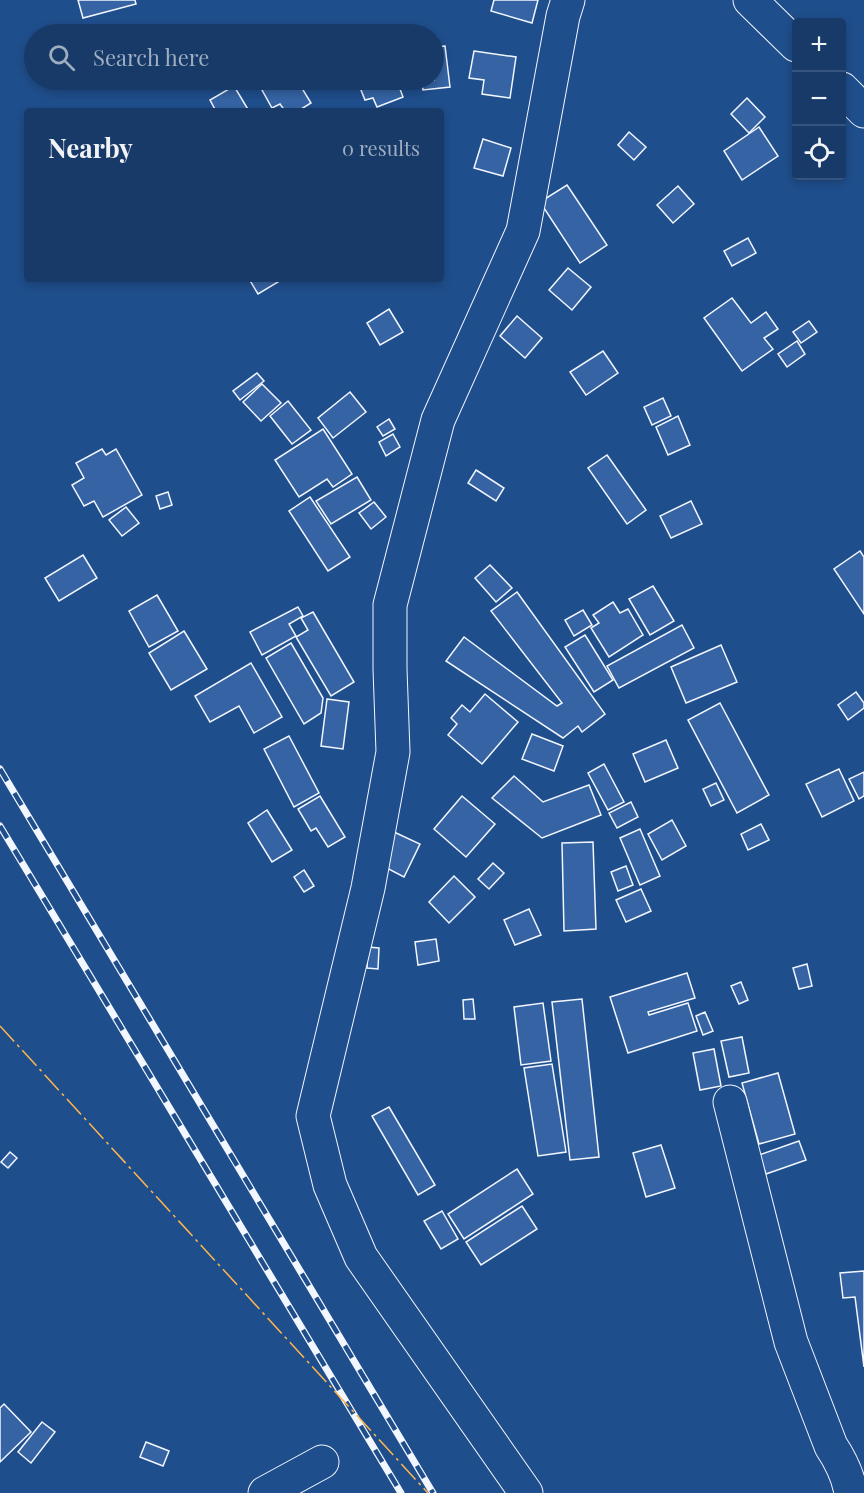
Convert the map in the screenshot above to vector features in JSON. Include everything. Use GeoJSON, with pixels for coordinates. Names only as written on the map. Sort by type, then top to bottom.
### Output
{"type":"FeatureCollection","features":[{"type":"Feature","properties":{"kind":"street"},"geometry":{"type":"LineString","coordinates":[[526,1493],[361,1257],[330,1185],[313,1116],[368,888],[393,753],[390,605],[438,420],[523,231],[563,16],[568,0]]}},
{"type":"Feature","properties":{"kind":"street"},"geometry":{"type":"LineString","coordinates":[[750,0],[792,41]]}},
{"type":"Feature","properties":{"kind":"street"},"geometry":{"type":"LineString","coordinates":[[846,92],[864,111]]}},
{"type":"Feature","properties":{"kind":"street"},"geometry":{"type":"LineString","coordinates":[[730,1102],[791,1342],[831,1446],[855,1480]]}},
{"type":"Feature","properties":{"kind":"street"},"geometry":{"type":"LineString","coordinates":[[265,1493],[322,1462]]}},
{"type":"Feature","properties":{"kind":"building"},"geometry":{"type":"Polygon","coordinates":[[[78,0],[135,0],[136,4],[83,18],[78,0]]]}},
{"type":"Feature","properties":{"kind":"building"},"geometry":{"type":"Polygon","coordinates":[[[494,0],[538,0],[532,23],[491,11],[494,0]]]}},
{"type":"Feature","properties":{"kind":"building"},"geometry":{"type":"Polygon","coordinates":[[[444,46],[450,87],[444,88],[444,46]]]}},
{"type":"Feature","properties":{"kind":"building"},"geometry":{"type":"Polygon","coordinates":[[[474,51],[516,57],[510,98],[482,94],[484,80],[469,78],[474,51]]]}},
{"type":"Feature","properties":{"kind":"building"},"geometry":{"type":"Polygon","coordinates":[[[227,90],[236,90],[247,108],[214,108],[210,100],[227,90]]]}},
{"type":"Feature","properties":{"kind":"building"},"geometry":{"type":"Polygon","coordinates":[[[262,90],[303,90],[311,103],[303,108],[283,108],[280,104],[272,108],[262,90]]]}},
{"type":"Feature","properties":{"kind":"building"},"geometry":{"type":"Polygon","coordinates":[[[361,90],[400,90],[403,97],[377,107],[373,98],[365,100],[361,90]]]}},
{"type":"Feature","properties":{"kind":"building"},"geometry":{"type":"Polygon","coordinates":[[[747,98],[765,117],[749,133],[731,114],[747,98]]]}},
{"type":"Feature","properties":{"kind":"building"},"geometry":{"type":"Polygon","coordinates":[[[759,127],[778,156],[742,180],[724,151],[759,127]]]}},
{"type":"Feature","properties":{"kind":"building"},"geometry":{"type":"Polygon","coordinates":[[[629,132],[646,147],[634,160],[618,145],[629,132]]]}},
{"type":"Feature","properties":{"kind":"building"},"geometry":{"type":"Polygon","coordinates":[[[483,139],[511,148],[503,176],[474,168],[483,139]]]}},
{"type":"Feature","properties":{"kind":"building"},"geometry":{"type":"Polygon","coordinates":[[[567,185],[607,245],[580,263],[540,202],[567,185]]]}},
{"type":"Feature","properties":{"kind":"building"},"geometry":{"type":"Polygon","coordinates":[[[678,186],[694,204],[673,223],[657,205],[678,186]]]}},
{"type":"Feature","properties":{"kind":"building"},"geometry":{"type":"Polygon","coordinates":[[[748,238],[756,253],[732,266],[724,251],[748,238]]]}},
{"type":"Feature","properties":{"kind":"building"},"geometry":{"type":"Polygon","coordinates":[[[568,268],[591,287],[572,310],[549,290],[568,268]]]}},
{"type":"Feature","properties":{"kind":"building"},"geometry":{"type":"Polygon","coordinates":[[[251,282],[278,282],[258,294],[251,282]]]}},
{"type":"Feature","properties":{"kind":"building"},"geometry":{"type":"Polygon","coordinates":[[[732,298],[751,323],[766,312],[778,329],[764,338],[773,349],[742,371],[704,318],[732,298]]]}},
{"type":"Feature","properties":{"kind":"building"},"geometry":{"type":"Polygon","coordinates":[[[389,309],[403,332],[380,345],[367,323],[389,309]]]}},
{"type":"Feature","properties":{"kind":"building"},"geometry":{"type":"Polygon","coordinates":[[[517,316],[542,338],[525,358],[500,336],[517,316]]]}},
{"type":"Feature","properties":{"kind":"building"},"geometry":{"type":"Polygon","coordinates":[[[809,321],[817,332],[801,343],[793,332],[809,321]]]}},
{"type":"Feature","properties":{"kind":"building"},"geometry":{"type":"Polygon","coordinates":[[[797,341],[805,354],[787,367],[778,354],[797,341]]]}},
{"type":"Feature","properties":{"kind":"building"},"geometry":{"type":"Polygon","coordinates":[[[603,351],[618,373],[586,395],[570,372],[603,351]]]}},
{"type":"Feature","properties":{"kind":"building"},"geometry":{"type":"Polygon","coordinates":[[[257,373],[264,381],[240,400],[233,391],[257,373]]]}},
{"type":"Feature","properties":{"kind":"building"},"geometry":{"type":"Polygon","coordinates":[[[262,384],[281,403],[261,421],[243,402],[262,384]]]}},
{"type":"Feature","properties":{"kind":"building"},"geometry":{"type":"Polygon","coordinates":[[[350,392],[366,412],[333,438],[318,418],[350,392]]]}},
{"type":"Feature","properties":{"kind":"building"},"geometry":{"type":"Polygon","coordinates":[[[663,398],[671,416],[652,425],[644,407],[663,398]]]}},
{"type":"Feature","properties":{"kind":"building"},"geometry":{"type":"Polygon","coordinates":[[[288,401],[311,430],[292,444],[270,416],[288,401]]]}},
{"type":"Feature","properties":{"kind":"building"},"geometry":{"type":"Polygon","coordinates":[[[678,416],[690,445],[668,455],[656,427],[678,416]]]}},
{"type":"Feature","properties":{"kind":"building"},"geometry":{"type":"Polygon","coordinates":[[[389,419],[395,429],[383,436],[377,427],[389,419]]]}},
{"type":"Feature","properties":{"kind":"building"},"geometry":{"type":"Polygon","coordinates":[[[323,429],[352,474],[333,487],[327,479],[299,497],[275,460],[323,429]]]}},
{"type":"Feature","properties":{"kind":"building"},"geometry":{"type":"Polygon","coordinates":[[[393,434],[400,447],[386,456],[379,442],[393,434]]]}},
{"type":"Feature","properties":{"kind":"building"},"geometry":{"type":"Polygon","coordinates":[[[102,449],[106,455],[116,449],[142,495],[103,517],[94,501],[84,506],[72,485],[84,478],[76,463],[102,449]]]}},
{"type":"Feature","properties":{"kind":"building"},"geometry":{"type":"Polygon","coordinates":[[[607,455],[646,510],[627,524],[588,468],[607,455]]]}},
{"type":"Feature","properties":{"kind":"building"},"geometry":{"type":"Polygon","coordinates":[[[476,470],[504,488],[496,501],[468,483],[476,470]]]}},
{"type":"Feature","properties":{"kind":"building"},"geometry":{"type":"Polygon","coordinates":[[[357,477],[371,500],[331,524],[316,501],[357,477]]]}},
{"type":"Feature","properties":{"kind":"building"},"geometry":{"type":"Polygon","coordinates":[[[168,492],[172,505],[160,509],[156,496],[168,492]]]}},
{"type":"Feature","properties":{"kind":"building"},"geometry":{"type":"Polygon","coordinates":[[[310,497],[350,557],[328,571],[289,511],[310,497]]]}},
{"type":"Feature","properties":{"kind":"building"},"geometry":{"type":"Polygon","coordinates":[[[691,501],[702,524],[671,538],[660,516],[691,501]]]}},
{"type":"Feature","properties":{"kind":"building"},"geometry":{"type":"Polygon","coordinates":[[[374,502],[386,517],[371,529],[359,513],[374,502]]]}},
{"type":"Feature","properties":{"kind":"building"},"geometry":{"type":"Polygon","coordinates":[[[126,507],[139,523],[122,536],[109,520],[126,507]]]}},
{"type":"Feature","properties":{"kind":"building"},"geometry":{"type":"Polygon","coordinates":[[[860,551],[864,557],[864,614],[834,569],[860,551]]]}},
{"type":"Feature","properties":{"kind":"building"},"geometry":{"type":"Polygon","coordinates":[[[83,555],[97,578],[59,601],[45,578],[83,555]]]}},
{"type":"Feature","properties":{"kind":"building"},"geometry":{"type":"Polygon","coordinates":[[[490,565],[512,588],[496,602],[475,578],[490,565]]]}},
{"type":"Feature","properties":{"kind":"building"},"geometry":{"type":"Polygon","coordinates":[[[653,586],[674,621],[650,635],[629,599],[653,586]]]}},
{"type":"Feature","properties":{"kind":"building"},"geometry":{"type":"Polygon","coordinates":[[[517,592],[605,714],[582,732],[578,726],[563,738],[446,661],[464,637],[557,706],[562,703],[491,611],[517,592]]]}},
{"type":"Feature","properties":{"kind":"building"},"geometry":{"type":"Polygon","coordinates":[[[157,595],[178,631],[149,647],[129,611],[157,595]]]}},
{"type":"Feature","properties":{"kind":"building"},"geometry":{"type":"Polygon","coordinates":[[[613,602],[620,613],[628,609],[643,635],[609,657],[591,628],[599,623],[593,615],[613,602]]]}},
{"type":"Feature","properties":{"kind":"building"},"geometry":{"type":"Polygon","coordinates":[[[298,607],[303,616],[289,624],[296,636],[262,655],[250,632],[298,607]]]}},
{"type":"Feature","properties":{"kind":"building"},"geometry":{"type":"Polygon","coordinates":[[[583,610],[592,625],[574,636],[565,620],[583,610]]]}},
{"type":"Feature","properties":{"kind":"building"},"geometry":{"type":"Polygon","coordinates":[[[313,612],[354,682],[331,696],[296,637],[308,630],[301,618],[313,612]]]}},
{"type":"Feature","properties":{"kind":"building"},"geometry":{"type":"Polygon","coordinates":[[[682,625],[694,648],[619,688],[607,666],[682,625]]]}},
{"type":"Feature","properties":{"kind":"building"},"geometry":{"type":"Polygon","coordinates":[[[184,631],[207,669],[171,690],[149,653],[184,631]]]}},
{"type":"Feature","properties":{"kind":"building"},"geometry":{"type":"Polygon","coordinates":[[[585,635],[613,680],[594,692],[565,647],[585,635]]]}},
{"type":"Feature","properties":{"kind":"building"},"geometry":{"type":"Polygon","coordinates":[[[291,643],[323,698],[321,713],[304,724],[266,658],[291,643]]]}},
{"type":"Feature","properties":{"kind":"building"},"geometry":{"type":"Polygon","coordinates":[[[721,645],[737,682],[686,703],[671,667],[721,645]]]}},
{"type":"Feature","properties":{"kind":"building"},"geometry":{"type":"Polygon","coordinates":[[[251,663],[282,717],[254,733],[239,706],[210,722],[195,696],[251,663]]]}},
{"type":"Feature","properties":{"kind":"building"},"geometry":{"type":"Polygon","coordinates":[[[856,692],[864,703],[864,708],[848,720],[838,705],[856,692]]]}},
{"type":"Feature","properties":{"kind":"building"},"geometry":{"type":"Polygon","coordinates":[[[485,694],[518,722],[482,764],[448,735],[457,724],[451,718],[462,705],[470,712],[485,694]]]}},
{"type":"Feature","properties":{"kind":"building"},"geometry":{"type":"Polygon","coordinates":[[[327,699],[349,702],[343,749],[321,746],[327,699]]]}},
{"type":"Feature","properties":{"kind":"building"},"geometry":{"type":"Polygon","coordinates":[[[720,703],[769,795],[737,813],[688,720],[720,703]]]}},
{"type":"Feature","properties":{"kind":"building"},"geometry":{"type":"Polygon","coordinates":[[[532,734],[563,746],[554,771],[522,759],[532,734]]]}},
{"type":"Feature","properties":{"kind":"building"},"geometry":{"type":"Polygon","coordinates":[[[289,736],[319,793],[294,807],[264,749],[289,736]]]}},
{"type":"Feature","properties":{"kind":"building"},"geometry":{"type":"Polygon","coordinates":[[[666,740],[678,768],[645,782],[633,754],[666,740]]]}},
{"type":"Feature","properties":{"kind":"building"},"geometry":{"type":"Polygon","coordinates":[[[604,764],[624,802],[608,810],[588,773],[604,764]]]}},
{"type":"Feature","properties":{"kind":"building"},"geometry":{"type":"Polygon","coordinates":[[[839,769],[854,801],[822,817],[806,784],[839,769]]]}},
{"type":"Feature","properties":{"kind":"building"},"geometry":{"type":"Polygon","coordinates":[[[864,772],[864,796],[859,799],[849,779],[864,772]]]}},
{"type":"Feature","properties":{"kind":"building"},"geometry":{"type":"Polygon","coordinates":[[[514,776],[543,802],[589,785],[601,815],[542,838],[492,798],[514,776]]]}},
{"type":"Feature","properties":{"kind":"building"},"geometry":{"type":"Polygon","coordinates":[[[716,783],[724,800],[711,806],[703,789],[716,783]]]}},
{"type":"Feature","properties":{"kind":"building"},"geometry":{"type":"Polygon","coordinates":[[[320,796],[345,837],[328,847],[316,828],[311,831],[298,809],[320,796]]]}},
{"type":"Feature","properties":{"kind":"building"},"geometry":{"type":"Polygon","coordinates":[[[462,796],[495,824],[466,857],[434,829],[462,796]]]}},
{"type":"Feature","properties":{"kind":"building"},"geometry":{"type":"Polygon","coordinates":[[[631,802],[638,817],[617,828],[609,813],[631,802]]]}},
{"type":"Feature","properties":{"kind":"building"},"geometry":{"type":"Polygon","coordinates":[[[267,810],[292,850],[272,862],[248,823],[267,810]]]}},
{"type":"Feature","properties":{"kind":"building"},"geometry":{"type":"Polygon","coordinates":[[[672,820],[686,846],[662,860],[648,834],[672,820]]]}},
{"type":"Feature","properties":{"kind":"building"},"geometry":{"type":"Polygon","coordinates":[[[761,824],[769,840],[748,850],[741,834],[761,824]]]}},
{"type":"Feature","properties":{"kind":"building"},"geometry":{"type":"Polygon","coordinates":[[[640,829],[660,876],[640,885],[620,838],[640,829]]]}},
{"type":"Feature","properties":{"kind":"building"},"geometry":{"type":"Polygon","coordinates":[[[394,832],[420,844],[404,877],[379,864],[394,832]]]}},
{"type":"Feature","properties":{"kind":"building"},"geometry":{"type":"Polygon","coordinates":[[[593,842],[596,929],[564,931],[562,843],[593,842]]]}},
{"type":"Feature","properties":{"kind":"building"},"geometry":{"type":"Polygon","coordinates":[[[493,863],[504,873],[489,889],[478,879],[493,863]]]}},
{"type":"Feature","properties":{"kind":"building"},"geometry":{"type":"Polygon","coordinates":[[[626,866],[633,885],[618,891],[611,872],[626,866]]]}},
{"type":"Feature","properties":{"kind":"building"},"geometry":{"type":"Polygon","coordinates":[[[304,870],[314,886],[304,892],[294,877],[304,870]]]}},
{"type":"Feature","properties":{"kind":"building"},"geometry":{"type":"Polygon","coordinates":[[[454,876],[475,897],[449,923],[429,902],[454,876]]]}},
{"type":"Feature","properties":{"kind":"building"},"geometry":{"type":"Polygon","coordinates":[[[641,889],[651,911],[626,922],[616,900],[641,889]]]}},
{"type":"Feature","properties":{"kind":"building"},"geometry":{"type":"Polygon","coordinates":[[[529,909],[541,935],[515,945],[504,920],[529,909]]]}},
{"type":"Feature","properties":{"kind":"building"},"geometry":{"type":"Polygon","coordinates":[[[436,939],[439,961],[418,965],[415,942],[436,939]]]}},
{"type":"Feature","properties":{"kind":"building"},"geometry":{"type":"Polygon","coordinates":[[[368,947],[379,948],[378,969],[367,968],[368,947]]]}},
{"type":"Feature","properties":{"kind":"building"},"geometry":{"type":"Polygon","coordinates":[[[807,964],[812,986],[799,989],[793,968],[807,964]]]}},
{"type":"Feature","properties":{"kind":"building"},"geometry":{"type":"Polygon","coordinates":[[[687,973],[695,998],[648,1012],[649,1015],[688,1003],[697,1031],[628,1053],[610,997],[687,973]]]}},
{"type":"Feature","properties":{"kind":"building"},"geometry":{"type":"Polygon","coordinates":[[[741,982],[748,1000],[739,1004],[731,986],[741,982]]]}},
{"type":"Feature","properties":{"kind":"building"},"geometry":{"type":"Polygon","coordinates":[[[473,999],[475,1019],[464,1019],[463,1000],[473,999]]]}},
{"type":"Feature","properties":{"kind":"building"},"geometry":{"type":"Polygon","coordinates":[[[582,999],[599,1157],[570,1160],[552,1002],[582,999]]]}},
{"type":"Feature","properties":{"kind":"building"},"geometry":{"type":"Polygon","coordinates":[[[543,1003],[551,1061],[521,1065],[514,1007],[543,1003]]]}},
{"type":"Feature","properties":{"kind":"building"},"geometry":{"type":"Polygon","coordinates":[[[705,1012],[713,1031],[703,1035],[696,1016],[705,1012]]]}},
{"type":"Feature","properties":{"kind":"building"},"geometry":{"type":"Polygon","coordinates":[[[742,1037],[749,1073],[729,1077],[721,1041],[742,1037]]]}},
{"type":"Feature","properties":{"kind":"building"},"geometry":{"type":"Polygon","coordinates":[[[714,1049],[721,1086],[700,1090],[693,1053],[714,1049]]]}},
{"type":"Feature","properties":{"kind":"building"},"geometry":{"type":"Polygon","coordinates":[[[552,1064],[566,1152],[538,1156],[524,1068],[552,1064]]]}},
{"type":"Feature","properties":{"kind":"building"},"geometry":{"type":"Polygon","coordinates":[[[778,1073],[795,1134],[759,1144],[742,1083],[778,1073]]]}},
{"type":"Feature","properties":{"kind":"building"},"geometry":{"type":"Polygon","coordinates":[[[389,1107],[435,1185],[418,1195],[372,1116],[389,1107]]]}},
{"type":"Feature","properties":{"kind":"building"},"geometry":{"type":"Polygon","coordinates":[[[799,1141],[806,1160],[766,1174],[759,1155],[799,1141]]]}},
{"type":"Feature","properties":{"kind":"building"},"geometry":{"type":"Polygon","coordinates":[[[661,1145],[675,1188],[646,1197],[633,1153],[661,1145]]]}},
{"type":"Feature","properties":{"kind":"building"},"geometry":{"type":"Polygon","coordinates":[[[10,1152],[17,1158],[8,1168],[1,1162],[10,1152]]]}},
{"type":"Feature","properties":{"kind":"building"},"geometry":{"type":"Polygon","coordinates":[[[517,1169],[533,1194],[464,1239],[448,1214],[517,1169]]]}},
{"type":"Feature","properties":{"kind":"building"},"geometry":{"type":"Polygon","coordinates":[[[522,1206],[537,1229],[481,1265],[466,1242],[522,1206]]]}},
{"type":"Feature","properties":{"kind":"building"},"geometry":{"type":"Polygon","coordinates":[[[442,1211],[458,1239],[441,1249],[424,1221],[442,1211]]]}},
{"type":"Feature","properties":{"kind":"building"},"geometry":{"type":"Polygon","coordinates":[[[864,1271],[864,1367],[855,1297],[843,1298],[840,1273],[864,1271]]]}},
{"type":"Feature","properties":{"kind":"building"},"geometry":{"type":"Polygon","coordinates":[[[4,1404],[31,1432],[0,1462],[0,1408],[4,1404]]]}},
{"type":"Feature","properties":{"kind":"building"},"geometry":{"type":"Polygon","coordinates":[[[42,1422],[55,1432],[31,1463],[18,1452],[42,1422]]]}},
{"type":"Feature","properties":{"kind":"building"},"geometry":{"type":"Polygon","coordinates":[[[146,1442],[169,1451],[163,1466],[140,1457],[146,1442]]]}},
{"type":"Feature","properties":{"kind":"railway"},"geometry":{"type":"LineString","coordinates":[[0,769],[433,1493]]}},
{"type":"Feature","properties":{"kind":"railway"},"geometry":{"type":"LineString","coordinates":[[0,826],[401,1493]]}},
{"type":"Feature","properties":{"kind":"power"},"geometry":{"type":"LineString","coordinates":[[0,1026],[428,1493]]}}]}
